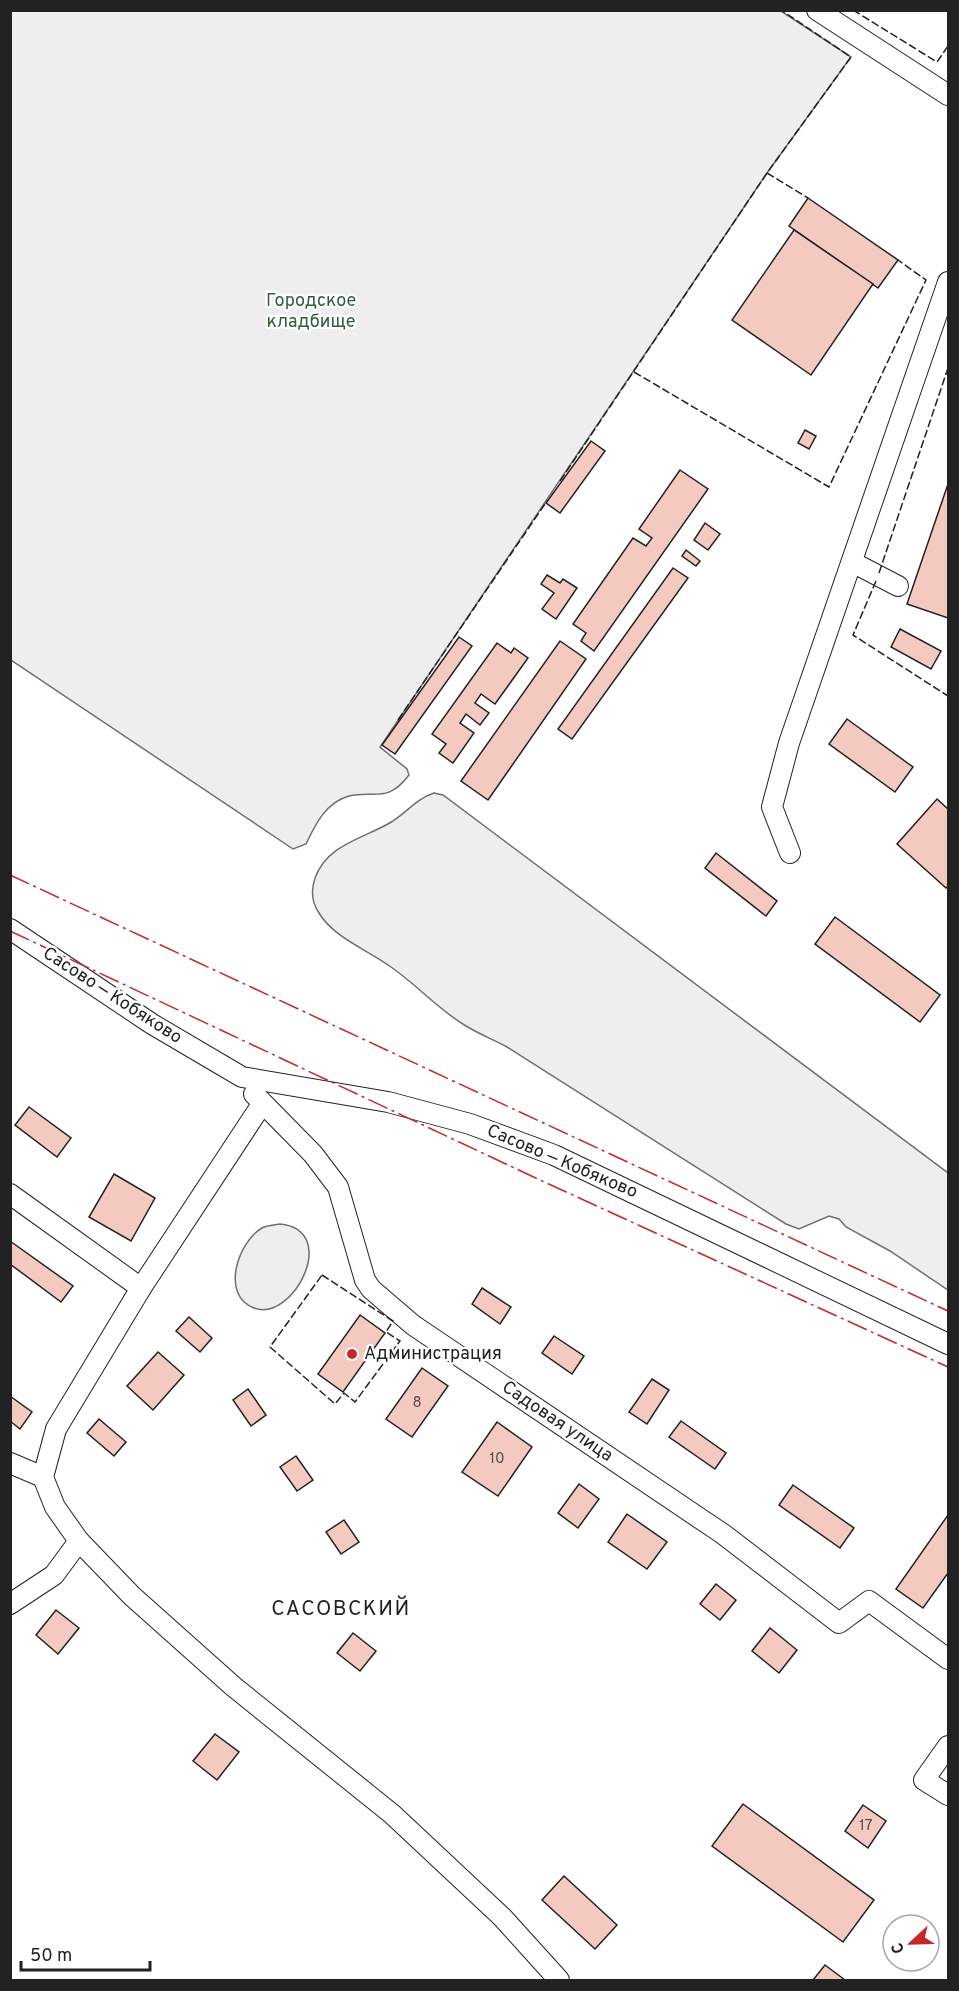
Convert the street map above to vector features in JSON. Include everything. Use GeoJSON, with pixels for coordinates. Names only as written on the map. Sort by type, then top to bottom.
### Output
{"type":"FeatureCollection","features":[{"type":"Feature","properties":{"kind":"street"},"geometry":{"type":"LineString","coordinates":[[817,10],[948,94]]}},
{"type":"Feature","properties":{"kind":"street"},"geometry":{"type":"LineString","coordinates":[[790,853],[772,807],[789,743],[948,282]]}},
{"type":"Feature","properties":{"kind":"street"},"geometry":{"type":"LineString","coordinates":[[852,562],[898,586]]}},
{"type":"Feature","properties":{"kind":"street","name":"Сасово — Кобяково"},"geometry":{"type":"LineString","coordinates":[[10,929],[152,1024],[242,1077],[388,1102],[470,1124],[554,1155],[948,1344]]}},
{"type":"Feature","properties":{"kind":"street","name":"Садовая улица"},"geometry":{"type":"LineString","coordinates":[[242,1077],[262,1104],[313,1154],[338,1187],[365,1281],[371,1289],[413,1325],[723,1534],[839,1623],[869,1601],[948,1659]]}},
{"type":"Feature","properties":{"kind":"street"},"geometry":{"type":"LineString","coordinates":[[262,1104],[141,1288],[56,1429],[43,1476],[55,1507],[79,1541],[132,1596],[234,1687],[392,1814],[502,1917],[559,1980]]}},
{"type":"Feature","properties":{"kind":"street"},"geometry":{"type":"LineString","coordinates":[[10,1194],[141,1288]]}},
{"type":"Feature","properties":{"kind":"street"},"geometry":{"type":"LineString","coordinates":[[10,1463],[43,1476]]}},
{"type":"Feature","properties":{"kind":"street"},"geometry":{"type":"LineString","coordinates":[[10,1604],[54,1575],[79,1541]]}},
{"type":"Feature","properties":{"kind":"street"},"geometry":{"type":"LineString","coordinates":[[948,1746],[924,1780],[948,1795]]}},
{"type":"Feature","properties":{"kind":"green space","name":"Городское кладбище"},"geometry":{"type":"Polygon","coordinates":[[[10,11],[781,11],[851,57],[767,173],[380,747],[407,769],[409,775],[394,790],[387,793],[349,796],[334,803],[317,822],[306,844],[293,849],[11,660],[10,11]]]}},
{"type":"Feature","properties":{"kind":"green space"},"geometry":{"type":"Polygon","coordinates":[[[434,793],[443,795],[948,1173],[948,1290],[890,1251],[846,1227],[839,1219],[829,1216],[799,1229],[786,1224],[507,1047],[456,1020],[391,967],[333,930],[319,913],[314,901],[315,878],[321,866],[338,849],[393,821],[418,801],[434,793]]]}},
{"type":"Feature","properties":{"kind":"green space"},"geometry":{"type":"Polygon","coordinates":[[[280,1224],[298,1230],[307,1242],[309,1257],[304,1274],[295,1290],[283,1302],[269,1309],[254,1308],[244,1301],[238,1292],[235,1281],[236,1268],[240,1256],[253,1235],[262,1228],[280,1224]]]}},
{"type":"Feature","properties":{"kind":"building"},"geometry":{"type":"Polygon","coordinates":[[[808,198],[898,260],[878,288],[789,226],[808,198]]]}},
{"type":"Feature","properties":{"kind":"building"},"geometry":{"type":"Polygon","coordinates":[[[794,230],[873,284],[811,375],[732,320],[794,230]]]}},
{"type":"Feature","properties":{"kind":"building"},"geometry":{"type":"Polygon","coordinates":[[[805,430],[816,436],[809,449],[798,443],[805,430]]]}},
{"type":"Feature","properties":{"kind":"building"},"geometry":{"type":"Polygon","coordinates":[[[591,441],[605,451],[560,513],[546,503],[591,441]]]}},
{"type":"Feature","properties":{"kind":"building"},"geometry":{"type":"Polygon","coordinates":[[[680,470],[708,489],[594,651],[581,641],[586,633],[573,624],[633,538],[646,546],[652,538],[639,529],[680,470]]]}},
{"type":"Feature","properties":{"kind":"building"},"geometry":{"type":"Polygon","coordinates":[[[948,484],[948,618],[907,604],[948,484]]]}},
{"type":"Feature","properties":{"kind":"building"},"geometry":{"type":"Polygon","coordinates":[[[705,523],[720,534],[708,550],[694,540],[705,523]]]}},
{"type":"Feature","properties":{"kind":"building"},"geometry":{"type":"Polygon","coordinates":[[[686,550],[700,561],[696,566],[682,556],[686,550]]]}},
{"type":"Feature","properties":{"kind":"building"},"geometry":{"type":"Polygon","coordinates":[[[673,568],[688,578],[572,739],[558,729],[673,568]]]}},
{"type":"Feature","properties":{"kind":"building"},"geometry":{"type":"Polygon","coordinates":[[[547,575],[560,583],[563,579],[577,588],[556,619],[542,609],[554,593],[541,584],[547,575]]]}},
{"type":"Feature","properties":{"kind":"building"},"geometry":{"type":"Polygon","coordinates":[[[900,629],[941,651],[931,669],[891,647],[900,629]]]}},
{"type":"Feature","properties":{"kind":"building"},"geometry":{"type":"Polygon","coordinates":[[[459,637],[472,646],[395,754],[382,745],[459,637]]]}},
{"type":"Feature","properties":{"kind":"building"},"geometry":{"type":"Polygon","coordinates":[[[560,641],[586,659],[488,800],[461,781],[560,641]]]}},
{"type":"Feature","properties":{"kind":"building"},"geometry":{"type":"Polygon","coordinates":[[[497,643],[511,653],[514,648],[528,658],[495,704],[481,694],[475,703],[489,713],[480,725],[466,714],[460,723],[474,733],[453,763],[439,753],[446,744],[432,734],[497,643]]]}},
{"type":"Feature","properties":{"kind":"building"},"geometry":{"type":"Polygon","coordinates":[[[847,719],[913,767],[895,792],[829,744],[847,719]]]}},
{"type":"Feature","properties":{"kind":"building"},"geometry":{"type":"Polygon","coordinates":[[[937,799],[948,809],[948,886],[946,888],[897,844],[937,799]]]}},
{"type":"Feature","properties":{"kind":"building"},"geometry":{"type":"Polygon","coordinates":[[[716,853],[777,901],[766,916],[705,868],[716,853]]]}},
{"type":"Feature","properties":{"kind":"building"},"geometry":{"type":"Polygon","coordinates":[[[835,917],[940,995],[920,1022],[815,944],[835,917]]]}},
{"type":"Feature","properties":{"kind":"building"},"geometry":{"type":"Polygon","coordinates":[[[29,1107],[71,1138],[57,1157],[15,1125],[29,1107]]]}},
{"type":"Feature","properties":{"kind":"building"},"geometry":{"type":"Polygon","coordinates":[[[114,1174],[155,1198],[131,1241],[89,1217],[114,1174]]]}},
{"type":"Feature","properties":{"kind":"building"},"geometry":{"type":"Polygon","coordinates":[[[10,1241],[73,1286],[61,1302],[10,1264],[10,1241]]]}},
{"type":"Feature","properties":{"kind":"building"},"geometry":{"type":"Polygon","coordinates":[[[482,1288],[511,1307],[500,1324],[472,1304],[482,1288]]]}},
{"type":"Feature","properties":{"kind":"building","name":"Администрация"},"geometry":{"type":"Polygon","coordinates":[[[360,1315],[385,1333],[343,1392],[318,1374],[360,1315]]]}},
{"type":"Feature","properties":{"kind":"building"},"geometry":{"type":"Polygon","coordinates":[[[189,1317],[212,1338],[200,1352],[176,1331],[189,1317]]]}},
{"type":"Feature","properties":{"kind":"building"},"geometry":{"type":"Polygon","coordinates":[[[554,1336],[584,1356],[572,1374],[542,1353],[554,1336]]]}},
{"type":"Feature","properties":{"kind":"building"},"geometry":{"type":"Polygon","coordinates":[[[158,1352],[184,1375],[153,1410],[127,1386],[158,1352]]]}},
{"type":"Feature","properties":{"kind":"building"},"geometry":{"type":"Polygon","coordinates":[[[422,1368],[448,1386],[412,1437],[386,1419],[422,1368]]]}},
{"type":"Feature","properties":{"kind":"building"},"geometry":{"type":"Polygon","coordinates":[[[652,1379],[669,1390],[647,1424],[629,1412],[652,1379]]]}},
{"type":"Feature","properties":{"kind":"building"},"geometry":{"type":"Polygon","coordinates":[[[248,1389],[266,1415],[251,1426],[233,1400],[248,1389]]]}},
{"type":"Feature","properties":{"kind":"building"},"geometry":{"type":"Polygon","coordinates":[[[10,1396],[32,1412],[20,1429],[10,1421],[10,1396]]]}},
{"type":"Feature","properties":{"kind":"building"},"geometry":{"type":"Polygon","coordinates":[[[99,1419],[126,1442],[114,1456],[87,1433],[99,1419]]]}},
{"type":"Feature","properties":{"kind":"building"},"geometry":{"type":"Polygon","coordinates":[[[681,1421],[726,1453],[715,1469],[669,1437],[681,1421]]]}},
{"type":"Feature","properties":{"kind":"building"},"geometry":{"type":"Polygon","coordinates":[[[497,1422],[532,1447],[498,1496],[462,1472],[497,1422]]]}},
{"type":"Feature","properties":{"kind":"building"},"geometry":{"type":"Polygon","coordinates":[[[296,1456],[313,1480],[297,1491],[280,1467],[296,1456]]]}},
{"type":"Feature","properties":{"kind":"building"},"geometry":{"type":"Polygon","coordinates":[[[579,1484],[599,1499],[578,1528],[558,1513],[579,1484]]]}},
{"type":"Feature","properties":{"kind":"building"},"geometry":{"type":"Polygon","coordinates":[[[793,1485],[854,1528],[840,1548],[779,1505],[793,1485]]]}},
{"type":"Feature","properties":{"kind":"building"},"geometry":{"type":"Polygon","coordinates":[[[627,1514],[667,1542],[647,1569],[608,1542],[627,1514]]]}},
{"type":"Feature","properties":{"kind":"building"},"geometry":{"type":"Polygon","coordinates":[[[948,1515],[948,1573],[923,1608],[896,1589],[948,1515]]]}},
{"type":"Feature","properties":{"kind":"building"},"geometry":{"type":"Polygon","coordinates":[[[344,1520],[359,1542],[341,1554],[326,1532],[344,1520]]]}},
{"type":"Feature","properties":{"kind":"building"},"geometry":{"type":"Polygon","coordinates":[[[716,1584],[736,1600],[720,1620],[700,1604],[716,1584]]]}},
{"type":"Feature","properties":{"kind":"building"},"geometry":{"type":"Polygon","coordinates":[[[56,1610],[79,1628],[58,1654],[36,1635],[56,1610]]]}},
{"type":"Feature","properties":{"kind":"building"},"geometry":{"type":"Polygon","coordinates":[[[770,1628],[797,1650],[779,1673],[752,1651],[770,1628]]]}},
{"type":"Feature","properties":{"kind":"building"},"geometry":{"type":"Polygon","coordinates":[[[353,1633],[376,1651],[360,1671],[337,1653],[353,1633]]]}},
{"type":"Feature","properties":{"kind":"building"},"geometry":{"type":"Polygon","coordinates":[[[215,1734],[239,1752],[217,1780],[193,1761],[215,1734]]]}},
{"type":"Feature","properties":{"kind":"building"},"geometry":{"type":"Polygon","coordinates":[[[743,1804],[874,1900],[843,1942],[712,1846],[743,1804]]]}},
{"type":"Feature","properties":{"kind":"building"},"geometry":{"type":"Polygon","coordinates":[[[863,1805],[886,1821],[868,1848],[845,1831],[863,1805]]]}},
{"type":"Feature","properties":{"kind":"building"},"geometry":{"type":"Polygon","coordinates":[[[564,1876],[617,1925],[595,1949],[542,1900],[564,1876]]]}},
{"type":"Feature","properties":{"kind":"building"},"geometry":{"type":"Polygon","coordinates":[[[825,1965],[845,1980],[813,1980],[825,1965]]]}},
{"type":"Feature","properties":{"kind":"fence"},"geometry":{"type":"LineString","coordinates":[[560,481],[767,173],[851,57],[781,10]]}},
{"type":"Feature","properties":{"kind":"fence"},"geometry":{"type":"LineString","coordinates":[[853,10],[937,62],[948,46]]}},
{"type":"Feature","properties":{"kind":"fence"},"geometry":{"type":"LineString","coordinates":[[767,173],[808,198]]}},
{"type":"Feature","properties":{"kind":"fence"},"geometry":{"type":"LineString","coordinates":[[634,372],[829,487],[926,280],[898,260]]}},
{"type":"Feature","properties":{"kind":"fence"},"geometry":{"type":"LineString","coordinates":[[879,573],[948,368]]}},
{"type":"Feature","properties":{"kind":"fence"},"geometry":{"type":"LineString","coordinates":[[398,720],[547,501]]}},
{"type":"Feature","properties":{"kind":"fence"},"geometry":{"type":"LineString","coordinates":[[876,581],[853,635],[948,696]]}},
{"type":"Feature","properties":{"kind":"fence"},"geometry":{"type":"LineString","coordinates":[[322,1275],[393,1321],[386,1332],[400,1341],[355,1402],[344,1393],[335,1404],[270,1347],[322,1275]]}},
{"type":"Feature","properties":{"kind":"power"},"geometry":{"type":"LineString","coordinates":[[10,875],[948,1311]]}},
{"type":"Feature","properties":{"kind":"power"},"geometry":{"type":"LineString","coordinates":[[10,931],[540,1180],[948,1367]]}},
{"type":"Feature","properties":{"kind":"place","name":"Администрация"},"geometry":{"type":"Point","coordinates":[352,1354]}},
{"type":"Feature","properties":{"kind":"district","name":"САСОВСКИЙ"},"geometry":{"type":"Point","coordinates":[341,1609]}}]}
